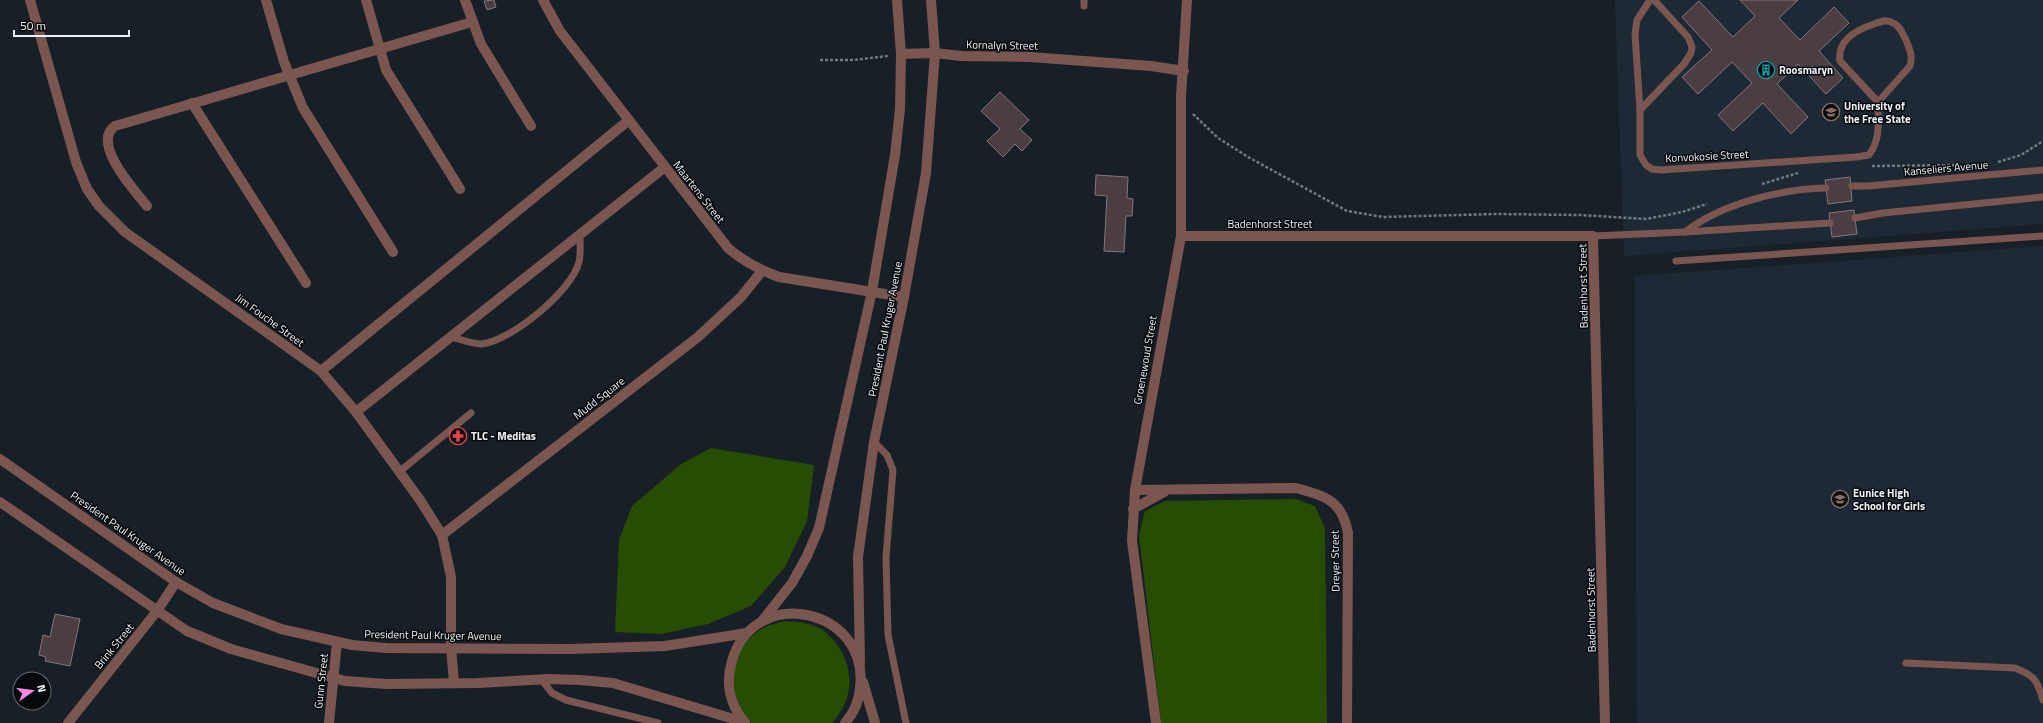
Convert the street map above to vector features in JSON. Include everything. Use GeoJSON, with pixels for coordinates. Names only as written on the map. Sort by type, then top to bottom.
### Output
{"type":"FeatureCollection","features":[{"type":"Feature","properties":{"kind":"street","name":"Jim Fouche Street"},"geometry":{"type":"LineString","coordinates":[[30,0],[76,162],[87,189],[99,206],[125,232],[321,371],[356,412],[420,500],[442,535],[451,577],[451,647],[454,683]]}},
{"type":"Feature","properties":{"kind":"street"},"geometry":{"type":"LineString","coordinates":[[266,0],[288,75],[302,108],[393,252]]}},
{"type":"Feature","properties":{"kind":"street"},"geometry":{"type":"LineString","coordinates":[[366,0],[378,48],[386,70],[460,189]]}},
{"type":"Feature","properties":{"kind":"street","name":"Maartens Street"},"geometry":{"type":"LineString","coordinates":[[543,0],[560,31],[728,248],[742,260],[762,271],[779,277],[904,297]]}},
{"type":"Feature","properties":{"kind":"street","name":"President Paul Kruger Avenue"},"geometry":{"type":"LineString","coordinates":[[762,621],[792,583],[807,556],[819,528],[872,292],[896,155],[900,109],[901,54],[897,0]]}},
{"type":"Feature","properties":{"kind":"street","name":"President Paul Kruger Avenue"},"geometry":{"type":"LineString","coordinates":[[860,663],[858,556],[874,442],[904,297],[926,173],[935,53],[931,0]]}},
{"type":"Feature","properties":{"kind":"street","name":"Groenewoud Street"},"geometry":{"type":"LineString","coordinates":[[1156,723],[1132,541],[1133,509],[1135,490],[1181,236],[1182,96],[1187,0]]}},
{"type":"Feature","properties":{"kind":"street"},"geometry":{"type":"LineString","coordinates":[[468,1],[472,22],[481,44],[531,126]]}},
{"type":"Feature","properties":{"kind":"street"},"geometry":{"type":"LineString","coordinates":[[147,206],[120,172],[109,148],[107,136],[109,130],[115,126],[378,48],[419,38],[472,22]]}},
{"type":"Feature","properties":{"kind":"street","name":"Kornalyn Street"},"geometry":{"type":"LineString","coordinates":[[901,54],[935,53],[961,56],[1030,57],[1151,66],[1184,71]]}},
{"type":"Feature","properties":{"kind":"street"},"geometry":{"type":"LineString","coordinates":[[192,103],[306,283]]}},
{"type":"Feature","properties":{"kind":"street"},"geometry":{"type":"LineString","coordinates":[[321,371],[629,120]]}},
{"type":"Feature","properties":{"kind":"street"},"geometry":{"type":"LineString","coordinates":[[356,412],[665,167]]}},
{"type":"Feature","properties":{"kind":"street","name":"Badenhorst Street"},"geometry":{"type":"LineString","coordinates":[[1181,236],[1593,236],[1605,723]]}},
{"type":"Feature","properties":{"kind":"street","name":"Mudd Square"},"geometry":{"type":"LineString","coordinates":[[442,535],[698,337],[736,302],[762,271]]}},
{"type":"Feature","properties":{"kind":"street","name":"President Paul Kruger Avenue"},"geometry":{"type":"LineString","coordinates":[[0,459],[176,582],[213,603],[281,629],[337,642],[386,648],[451,647],[570,649],[665,646],[747,633]]}},
{"type":"Feature","properties":{"kind":"street","name":"Dreyer Street"},"geometry":{"type":"LineString","coordinates":[[1135,490],[1166,491],[1296,488],[1318,494],[1336,504],[1345,518],[1348,533],[1347,723]]}},
{"type":"Feature","properties":{"kind":"street","name":"Dreyer Street"},"geometry":{"type":"LineString","coordinates":[[1133,509],[1166,491]]}},
{"type":"Feature","properties":{"kind":"street"},"geometry":{"type":"LineString","coordinates":[[0,502],[187,631],[231,649],[345,681],[386,684],[541,679],[613,683],[745,722]]}},
{"type":"Feature","properties":{"kind":"street","name":"Brink Street"},"geometry":{"type":"LineString","coordinates":[[68,723],[157,611],[176,582]]}},
{"type":"Feature","properties":{"kind":"street"},"geometry":{"type":"LineString","coordinates":[[745,722],[738,714],[730,694],[728,672],[734,651],[747,633],[762,621],[785,613],[809,614],[832,624],[849,641],[860,663],[862,678],[875,723]]}},
{"type":"Feature","properties":{"kind":"street","name":"Gunn Street"},"geometry":{"type":"LineString","coordinates":[[329,723],[337,642]]}},
{"type":"Feature","properties":{"kind":"street"},"geometry":{"type":"LineString","coordinates":[[845,723],[850,718],[859,699],[862,678]]}},
{"type":"Feature","properties":{"kind":"lane","name":"Konvokosie Street"},"geometry":{"type":"LineString","coordinates":[[1650,0],[1637,20],[1634,34],[1640,110],[1640,155],[1646,165],[1652,169],[1685,169],[1856,157],[1869,154],[1875,146],[1878,132],[1878,102]]}},
{"type":"Feature","properties":{"kind":"lane"},"geometry":{"type":"LineString","coordinates":[[1640,110],[1684,64],[1691,53],[1692,47],[1688,37],[1654,0]]}},
{"type":"Feature","properties":{"kind":"lane"},"geometry":{"type":"LineString","coordinates":[[1885,20],[1899,26],[1911,50],[1912,60],[1910,66],[1878,102],[1840,61],[1839,53],[1848,38],[1856,31],[1885,20]]}},
{"type":"Feature","properties":{"kind":"lane","name":"Kanseliers Avenue"},"geometry":{"type":"LineString","coordinates":[[1852,186],[1868,186],[2043,170]]}},
{"type":"Feature","properties":{"kind":"lane"},"geometry":{"type":"LineString","coordinates":[[1685,232],[1699,221],[1732,206],[1784,192],[1826,188]]}},
{"type":"Feature","properties":{"kind":"lane"},"geometry":{"type":"LineString","coordinates":[[1855,218],[1883,213],[2043,198]]}},
{"type":"Feature","properties":{"kind":"lane"},"geometry":{"type":"LineString","coordinates":[[1593,236],[1685,232],[1830,222]]}},
{"type":"Feature","properties":{"kind":"lane"},"geometry":{"type":"LineString","coordinates":[[451,337],[480,344],[497,341],[514,332],[547,305],[569,282],[579,262],[580,234]]}},
{"type":"Feature","properties":{"kind":"lane"},"geometry":{"type":"LineString","coordinates":[[1676,261],[2043,236]]}},
{"type":"Feature","properties":{"kind":"lane"},"geometry":{"type":"LineString","coordinates":[[399,472],[471,413]]}},
{"type":"Feature","properties":{"kind":"lane"},"geometry":{"type":"LineString","coordinates":[[874,442],[887,455],[892,470],[886,557],[888,635],[906,723]]}},
{"type":"Feature","properties":{"kind":"lane"},"geometry":{"type":"LineString","coordinates":[[1906,663],[2015,668],[2031,674],[2038,683],[2043,700]]}},
{"type":"Feature","properties":{"kind":"lane"},"geometry":{"type":"LineString","coordinates":[[541,679],[552,693],[566,700],[658,723]]}},
{"type":"Feature","properties":{"kind":"path"},"geometry":{"type":"LineString","coordinates":[[820,60],[854,60],[901,54]]}},
{"type":"Feature","properties":{"kind":"path"},"geometry":{"type":"LineString","coordinates":[[1183,104],[1218,138],[1248,157],[1347,211],[1383,217],[1496,214],[1580,215],[1646,219],[1682,212],[1713,202]]}},
{"type":"Feature","properties":{"kind":"path"},"geometry":{"type":"LineString","coordinates":[[1992,162],[2022,155],[2043,141]]}},
{"type":"Feature","properties":{"kind":"path"},"geometry":{"type":"LineString","coordinates":[[1868,166],[1965,165]]}},
{"type":"Feature","properties":{"kind":"path"},"geometry":{"type":"LineString","coordinates":[[1760,185],[1801,172]]}},
{"type":"Feature","properties":{"kind":"shaded area","name":"University of the Free State"},"geometry":{"type":"Polygon","coordinates":[[[1615,0],[2043,0],[2043,224],[1624,256],[1615,0]]]}},
{"type":"Feature","properties":{"kind":"shaded area","name":"Eunice High School for Girls"},"geometry":{"type":"Polygon","coordinates":[[[2043,246],[2043,723],[1637,723],[1635,276],[2043,246]]]}},
{"type":"Feature","properties":{"kind":"green space"},"geometry":{"type":"Polygon","coordinates":[[[711,448],[814,465],[807,521],[785,567],[751,606],[708,624],[661,634],[615,632],[619,540],[632,506],[681,464],[711,448]]]}},
{"type":"Feature","properties":{"kind":"green space"},"geometry":{"type":"Polygon","coordinates":[[[1295,499],[1315,506],[1325,528],[1327,723],[1161,723],[1139,535],[1145,511],[1165,501],[1295,499]]]}},
{"type":"Feature","properties":{"kind":"green space"},"geometry":{"type":"Polygon","coordinates":[[[785,621],[806,623],[820,628],[832,639],[844,658],[848,668],[849,690],[841,711],[832,723],[751,723],[742,711],[736,698],[733,685],[733,671],[736,658],[743,646],[752,636],[765,627],[785,621]]]}},
{"type":"Feature","properties":{"kind":"building"},"geometry":{"type":"Polygon","coordinates":[[[494,0],[496,7],[487,10],[484,1],[494,0]]]}},
{"type":"Feature","properties":{"kind":"building","name":"Roosmaryn"},"geometry":{"type":"Polygon","coordinates":[[[1740,0],[1798,0],[1779,18],[1800,40],[1834,7],[1849,23],[1819,51],[1843,78],[1826,94],[1798,64],[1777,84],[1808,117],[1791,134],[1763,103],[1733,131],[1718,115],[1752,83],[1732,62],[1698,94],[1682,77],[1712,50],[1682,17],[1699,1],[1733,37],[1755,16],[1740,0]]]}},
{"type":"Feature","properties":{"kind":"building"},"geometry":{"type":"Polygon","coordinates":[[[1000,92],[1029,120],[1020,129],[1032,140],[1022,151],[1015,144],[1003,157],[987,141],[1000,129],[981,111],[1000,92]]]}},
{"type":"Feature","properties":{"kind":"building"},"geometry":{"type":"Polygon","coordinates":[[[1096,175],[1128,177],[1127,198],[1133,199],[1132,216],[1126,216],[1124,252],[1104,251],[1107,196],[1095,195],[1096,175]]]}},
{"type":"Feature","properties":{"kind":"building"},"geometry":{"type":"Polygon","coordinates":[[[1850,177],[1852,201],[1828,204],[1825,180],[1850,177]]]}},
{"type":"Feature","properties":{"kind":"building"},"geometry":{"type":"Polygon","coordinates":[[[1854,210],[1857,234],[1832,237],[1829,213],[1854,210]]]}},
{"type":"Feature","properties":{"kind":"building"},"geometry":{"type":"Polygon","coordinates":[[[55,614],[80,619],[70,666],[45,661],[46,657],[39,655],[43,635],[50,637],[55,614]]]}},
{"type":"Feature","properties":{"kind":"place","name":"Roosmaryn"},"geometry":{"type":"Point","coordinates":[1766,70]}},
{"type":"Feature","properties":{"kind":"place","name":"University of the Free State"},"geometry":{"type":"Point","coordinates":[1831,112]}},
{"type":"Feature","properties":{"kind":"place","name":"TLC - Meditas"},"geometry":{"type":"Point","coordinates":[458,436]}},
{"type":"Feature","properties":{"kind":"place","name":"Eunice High School for Girls"},"geometry":{"type":"Point","coordinates":[1840,499]}}]}
